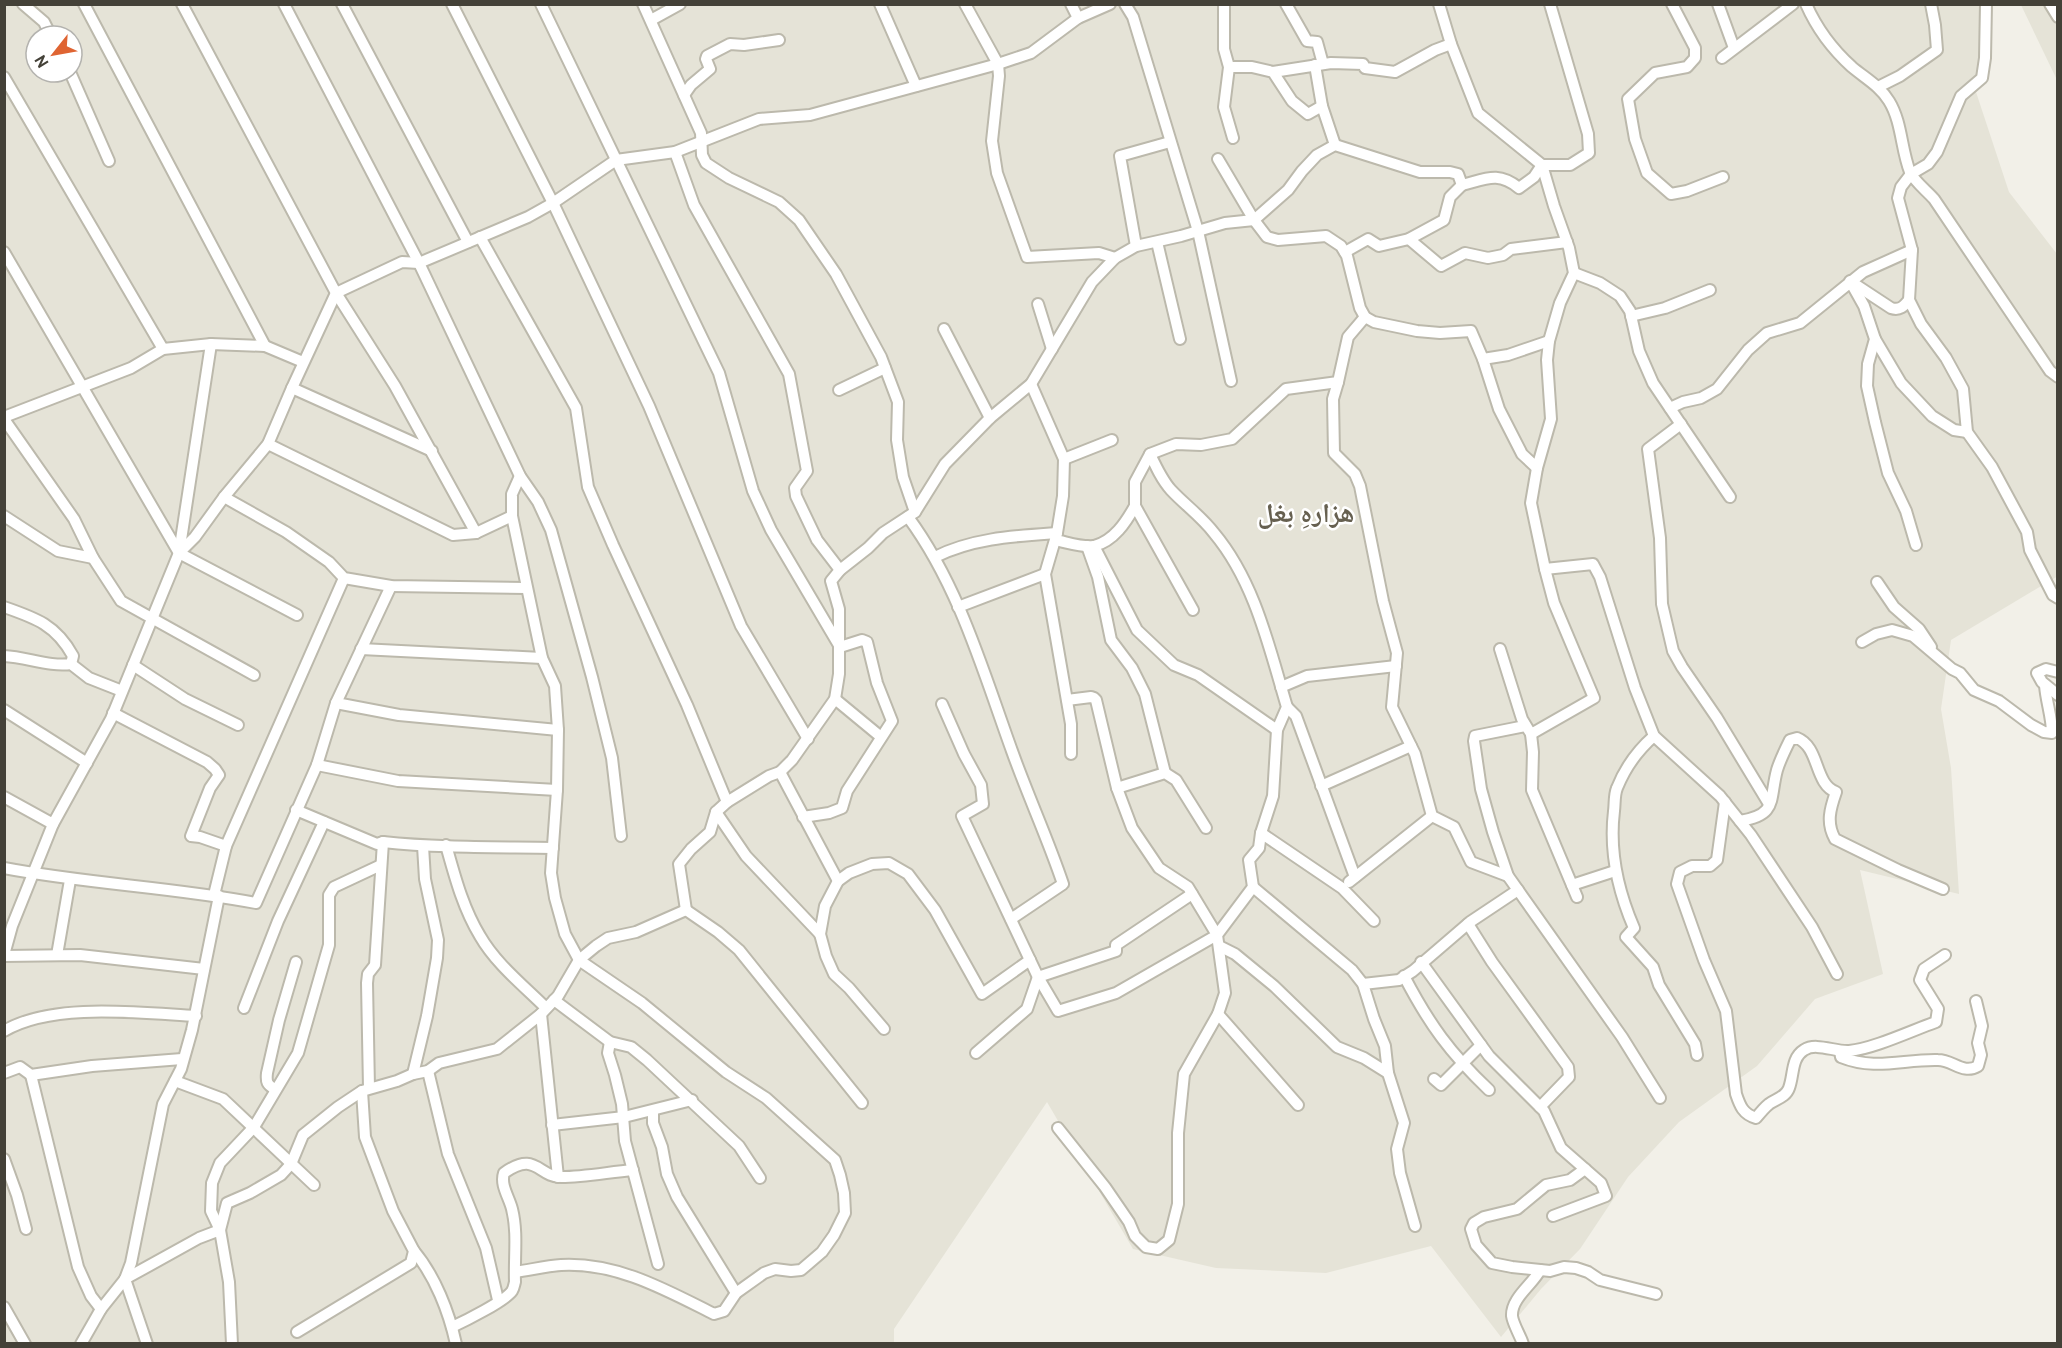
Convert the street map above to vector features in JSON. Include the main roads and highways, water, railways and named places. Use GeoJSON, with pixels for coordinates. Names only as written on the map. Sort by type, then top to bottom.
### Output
{"type":"FeatureCollection","features":[{"type":"Feature","properties":{"kind":"district","name":"هزارهِ بغل"},"geometry":{"type":"Point","coordinates":[1306,515]}}]}
